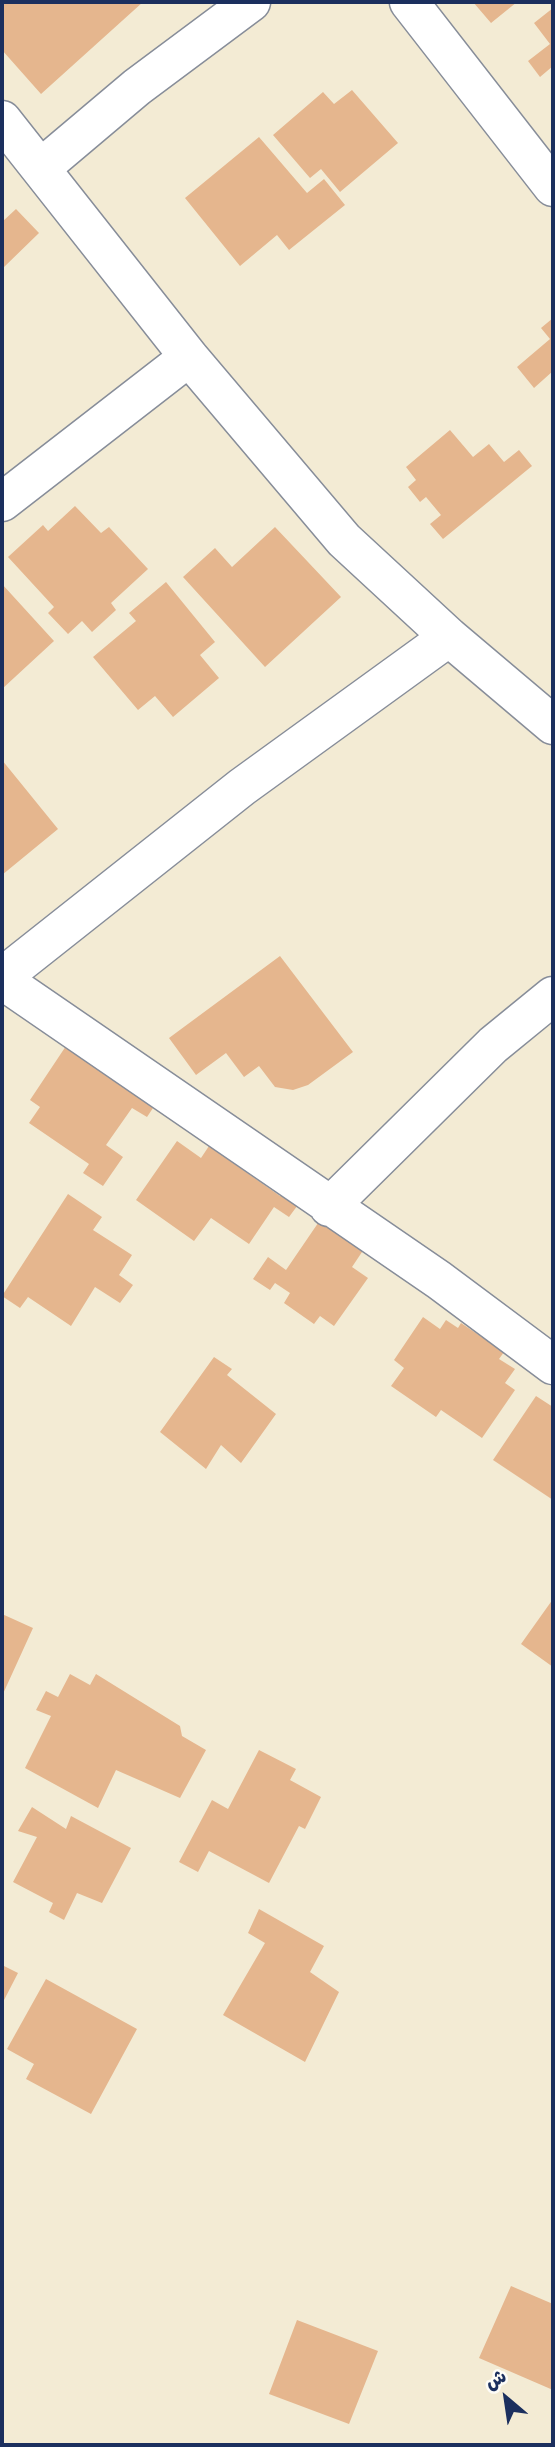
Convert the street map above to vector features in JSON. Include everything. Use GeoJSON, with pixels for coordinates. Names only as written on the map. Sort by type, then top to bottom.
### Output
{"type":"FeatureCollection","features":[{"type":"Feature","properties":{"kind":"street"},"geometry":{"type":"LineString","coordinates":[[41,168],[137,87],[251,2]]}},
{"type":"Feature","properties":{"kind":"street"},"geometry":{"type":"LineString","coordinates":[[409,2],[553,187]]}},
{"type":"Feature","properties":{"kind":"street"},"geometry":{"type":"LineString","coordinates":[[2,120],[189,357],[344,540],[449,637],[553,725]]}},
{"type":"Feature","properties":{"kind":"street"},"geometry":{"type":"LineString","coordinates":[[2,502],[189,357]]}},
{"type":"Feature","properties":{"kind":"street"},"geometry":{"type":"LineString","coordinates":[[449,637],[242,787],[2,979],[329,1207],[439,1280],[552,1362]]}},
{"type":"Feature","properties":{"kind":"street"},"geometry":{"type":"LineString","coordinates":[[329,1207],[493,1045],[553,996]]}},
{"type":"Feature","properties":{"kind":"building"},"geometry":{"type":"Polygon","coordinates":[[[2,2],[143,2],[41,94],[2,50],[2,2]]]}},
{"type":"Feature","properties":{"kind":"building"},"geometry":{"type":"Polygon","coordinates":[[[473,2],[517,2],[491,23],[473,2]]]}},
{"type":"Feature","properties":{"kind":"building"},"geometry":{"type":"Polygon","coordinates":[[[553,8],[553,66],[540,77],[528,61],[550,44],[534,23],[553,8]]]}},
{"type":"Feature","properties":{"kind":"building"},"geometry":{"type":"Polygon","coordinates":[[[352,90],[398,143],[340,192],[321,169],[310,178],[273,135],[323,92],[334,104],[352,90]]]}},
{"type":"Feature","properties":{"kind":"building"},"geometry":{"type":"Polygon","coordinates":[[[259,137],[307,193],[324,179],[345,205],[289,250],[277,235],[240,266],[185,198],[259,137]]]}},
{"type":"Feature","properties":{"kind":"building"},"geometry":{"type":"Polygon","coordinates":[[[16,209],[39,233],[2,269],[2,222],[16,209]]]}},
{"type":"Feature","properties":{"kind":"building"},"geometry":{"type":"Polygon","coordinates":[[[553,318],[553,371],[534,388],[517,367],[550,339],[541,328],[553,318]]]}},
{"type":"Feature","properties":{"kind":"building"},"geometry":{"type":"Polygon","coordinates":[[[450,430],[473,457],[489,444],[504,462],[519,450],[532,466],[443,539],[430,524],[441,515],[426,497],[420,502],[408,487],[416,480],[406,467],[450,430]]]}},
{"type":"Feature","properties":{"kind":"building"},"geometry":{"type":"Polygon","coordinates":[[[75,506],[101,533],[109,527],[148,569],[111,603],[116,610],[92,632],[82,621],[68,634],[48,613],[54,607],[8,557],[43,525],[48,531],[75,506]]]}},
{"type":"Feature","properties":{"kind":"building"},"geometry":{"type":"Polygon","coordinates":[[[275,527],[341,597],[265,667],[183,577],[215,548],[232,567],[275,527]]]}},
{"type":"Feature","properties":{"kind":"building"},"geometry":{"type":"Polygon","coordinates":[[[166,582],[215,642],[200,655],[219,678],[173,717],[155,696],[138,710],[93,657],[136,621],[129,613],[166,582]]]}},
{"type":"Feature","properties":{"kind":"building"},"geometry":{"type":"Polygon","coordinates":[[[2,584],[54,641],[2,689],[2,584]]]}},
{"type":"Feature","properties":{"kind":"building"},"geometry":{"type":"Polygon","coordinates":[[[2,760],[58,829],[2,875],[2,760]]]}},
{"type":"Feature","properties":{"kind":"building"},"geometry":{"type":"Polygon","coordinates":[[[280,956],[353,1052],[308,1085],[293,1090],[275,1087],[259,1066],[244,1077],[226,1053],[196,1075],[169,1038],[280,956]]]}},
{"type":"Feature","properties":{"kind":"building"},"geometry":{"type":"Polygon","coordinates":[[[70,1040],[159,1099],[147,1117],[132,1108],[106,1145],[123,1157],[103,1186],[83,1173],[89,1164],[29,1123],[40,1107],[30,1100],[70,1040]]]}},
{"type":"Feature","properties":{"kind":"building"},"geometry":{"type":"Polygon","coordinates":[[[177,1141],[201,1158],[209,1146],[280,1196],[287,1186],[303,1198],[289,1217],[274,1207],[249,1244],[211,1218],[194,1241],[136,1200],[177,1141]]]}},
{"type":"Feature","properties":{"kind":"building"},"geometry":{"type":"Polygon","coordinates":[[[68,1194],[102,1217],[93,1230],[132,1255],[119,1275],[133,1285],[120,1303],[95,1287],[71,1326],[28,1297],[20,1308],[2,1296],[68,1194]]]}},
{"type":"Feature","properties":{"kind":"building"},"geometry":{"type":"Polygon","coordinates":[[[329,1207],[372,1237],[352,1267],[368,1278],[334,1326],[320,1316],[314,1324],[284,1303],[290,1293],[275,1283],[270,1290],[253,1279],[268,1257],[286,1270],[329,1207]]]}},
{"type":"Feature","properties":{"kind":"building"},"geometry":{"type":"Polygon","coordinates":[[[423,1317],[440,1329],[446,1320],[458,1328],[461,1323],[504,1352],[499,1359],[515,1369],[505,1383],[515,1390],[482,1438],[441,1410],[436,1417],[391,1386],[404,1368],[394,1360],[423,1317]]]}},
{"type":"Feature","properties":{"kind":"building"},"geometry":{"type":"Polygon","coordinates":[[[214,1357],[232,1369],[227,1375],[276,1414],[241,1463],[221,1445],[206,1469],[160,1432],[214,1357]]]}},
{"type":"Feature","properties":{"kind":"building"},"geometry":{"type":"Polygon","coordinates":[[[536,1396],[553,1407],[553,1500],[493,1460],[536,1396]]]}},
{"type":"Feature","properties":{"kind":"building"},"geometry":{"type":"Polygon","coordinates":[[[553,1599],[553,1667],[521,1644],[553,1599]]]}},
{"type":"Feature","properties":{"kind":"building"},"geometry":{"type":"Polygon","coordinates":[[[2,1614],[33,1628],[2,1696],[2,1614]]]}},
{"type":"Feature","properties":{"kind":"building"},"geometry":{"type":"Polygon","coordinates":[[[70,1674],[90,1685],[96,1674],[180,1726],[182,1736],[206,1750],[180,1798],[116,1770],[98,1808],[25,1768],[51,1716],[36,1710],[46,1691],[58,1697],[70,1674]]]}},
{"type":"Feature","properties":{"kind":"building"},"geometry":{"type":"Polygon","coordinates":[[[259,1750],[296,1769],[290,1780],[321,1797],[305,1829],[299,1826],[269,1883],[209,1851],[198,1872],[179,1862],[212,1800],[228,1809],[259,1750]]]}},
{"type":"Feature","properties":{"kind":"building"},"geometry":{"type":"Polygon","coordinates":[[[32,1807],[66,1829],[71,1816],[131,1848],[102,1903],[77,1893],[64,1920],[49,1912],[53,1903],[13,1882],[37,1837],[18,1831],[32,1807]]]}},
{"type":"Feature","properties":{"kind":"building"},"geometry":{"type":"Polygon","coordinates":[[[259,1909],[324,1946],[310,1972],[339,1992],[305,2062],[223,2015],[265,1943],[248,1933],[259,1909]]]}},
{"type":"Feature","properties":{"kind":"building"},"geometry":{"type":"Polygon","coordinates":[[[2,1965],[18,1973],[2,2004],[2,1965]]]}},
{"type":"Feature","properties":{"kind":"building"},"geometry":{"type":"Polygon","coordinates":[[[46,1979],[137,2029],[91,2114],[26,2079],[34,2064],[7,2049],[46,1979]]]}},
{"type":"Feature","properties":{"kind":"building"},"geometry":{"type":"Polygon","coordinates":[[[511,2286],[553,2304],[553,2390],[479,2358],[511,2286]]]}},
{"type":"Feature","properties":{"kind":"building"},"geometry":{"type":"Polygon","coordinates":[[[297,2320],[378,2351],[349,2424],[269,2394],[297,2320]]]}}]}
